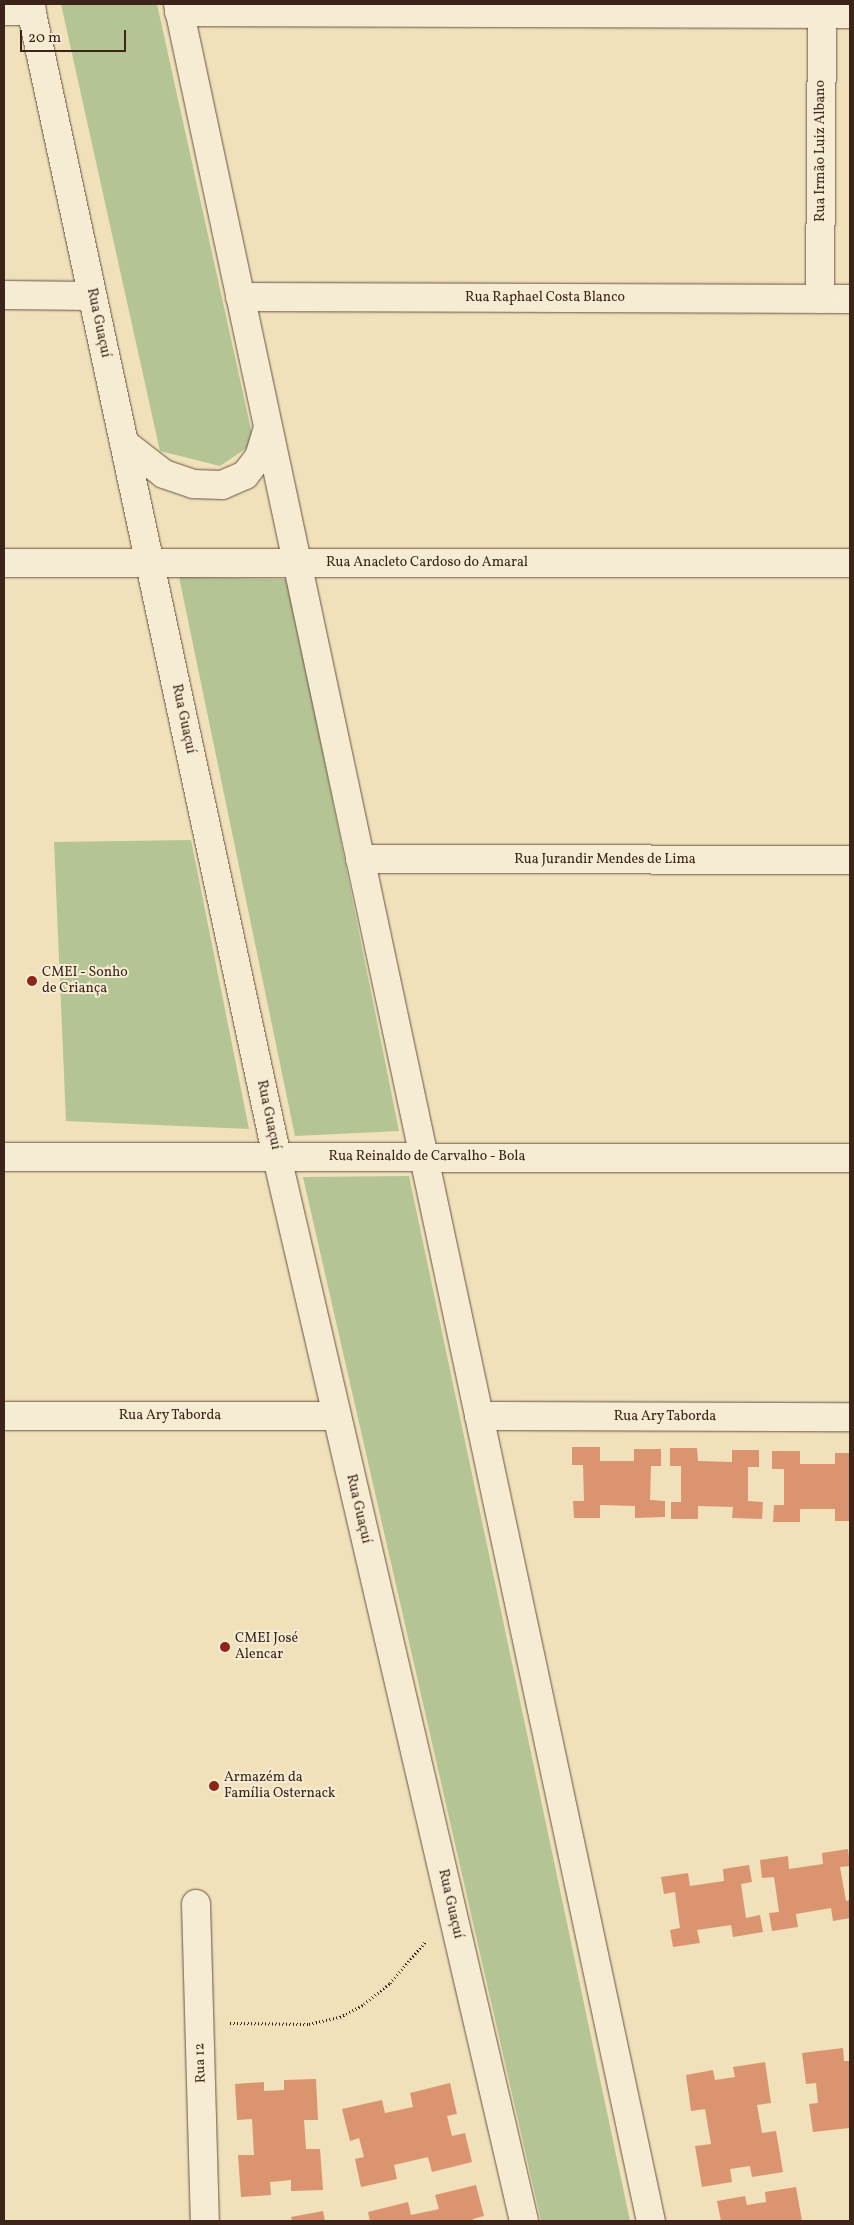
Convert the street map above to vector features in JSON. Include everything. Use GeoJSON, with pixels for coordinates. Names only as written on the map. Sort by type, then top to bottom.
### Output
{"type":"FeatureCollection","features":[{"type":"Feature","properties":{"kind":"street"},"geometry":{"type":"LineString","coordinates":[[4,11],[31,7]]}},
{"type":"Feature","properties":{"kind":"street","name":"Rua Guaçuí"},"geometry":{"type":"LineString","coordinates":[[31,7],[277,1157],[524,2221]]}},
{"type":"Feature","properties":{"kind":"street"},"geometry":{"type":"LineString","coordinates":[[651,2221],[179,8],[822,9],[850,14]]}},
{"type":"Feature","properties":{"kind":"street","name":"Rua Irmão Luiz Albano"},"geometry":{"type":"LineString","coordinates":[[820,299],[822,9]]}},
{"type":"Feature","properties":{"kind":"street"},"geometry":{"type":"LineString","coordinates":[[4,295],[92,296]]}},
{"type":"Feature","properties":{"kind":"street","name":"Rua Raphael Costa Blanco"},"geometry":{"type":"LineString","coordinates":[[240,296],[850,299]]}},
{"type":"Feature","properties":{"kind":"street"},"geometry":{"type":"LineString","coordinates":[[124,443],[164,474],[193,484],[222,484],[244,475],[259,457],[268,428]]}},
{"type":"Feature","properties":{"kind":"street","name":"Rua Anacleto Cardoso do Amaral"},"geometry":{"type":"LineString","coordinates":[[4,563],[850,563]]}},
{"type":"Feature","properties":{"kind":"street","name":"Rua Jurandir Mendes de Lima"},"geometry":{"type":"LineString","coordinates":[[360,859],[850,860]]}},
{"type":"Feature","properties":{"kind":"street","name":"Rua Reinaldo de Carvalho - Bola"},"geometry":{"type":"LineString","coordinates":[[4,1157],[850,1158]]}},
{"type":"Feature","properties":{"kind":"street","name":"Rua Ary Taborda"},"geometry":{"type":"LineString","coordinates":[[4,1416],[336,1416]]}},
{"type":"Feature","properties":{"kind":"street","name":"Rua Ary Taborda"},"geometry":{"type":"LineString","coordinates":[[479,1416],[850,1417]]}},
{"type":"Feature","properties":{"kind":"street","name":"Rua 12"},"geometry":{"type":"LineString","coordinates":[[196,1904],[205,2221]]}},
{"type":"Feature","properties":{"kind":"path"},"geometry":{"type":"LineString","coordinates":[[200,2023],[309,2024],[340,2017],[364,2004],[390,1983],[452,1912]]}},
{"type":"Feature","properties":{"kind":"green space"},"geometry":{"type":"Polygon","coordinates":[[[61,4],[157,4],[254,443],[220,466],[160,451],[61,4]]]}},
{"type":"Feature","properties":{"kind":"green space"},"geometry":{"type":"Polygon","coordinates":[[[179,577],[288,579],[399,1131],[295,1136],[179,577]]]}},
{"type":"Feature","properties":{"kind":"green space"},"geometry":{"type":"Polygon","coordinates":[[[191,840],[249,1129],[66,1121],[54,842],[191,840]]]}},
{"type":"Feature","properties":{"kind":"green space"},"geometry":{"type":"Polygon","coordinates":[[[409,1176],[630,2221],[541,2221],[303,1177],[409,1176]]]}},
{"type":"Feature","properties":{"kind":"building"},"geometry":{"type":"Polygon","coordinates":[[[572,1447],[600,1447],[600,1461],[634,1461],[634,1449],[661,1449],[661,1466],[651,1466],[650,1500],[665,1501],[665,1517],[635,1518],[635,1506],[600,1505],[600,1518],[574,1518],[573,1501],[584,1501],[583,1465],[572,1465],[572,1447]]]}},
{"type":"Feature","properties":{"kind":"building"},"geometry":{"type":"Polygon","coordinates":[[[670,1448],[697,1448],[698,1461],[732,1462],[732,1450],[759,1450],[759,1467],[748,1467],[748,1501],[763,1502],[762,1519],[732,1518],[733,1507],[698,1506],[698,1519],[671,1519],[671,1502],[681,1502],[681,1466],[670,1466],[670,1448]]]}},
{"type":"Feature","properties":{"kind":"building"},"geometry":{"type":"Polygon","coordinates":[[[772,1451],[800,1451],[800,1464],[835,1464],[835,1453],[850,1453],[850,1521],[835,1521],[835,1509],[800,1509],[800,1522],[773,1522],[774,1505],[784,1505],[784,1469],[772,1469],[772,1451]]]}},
{"type":"Feature","properties":{"kind":"building"},"geometry":{"type":"Polygon","coordinates":[[[848,1849],[850,1866],[840,1867],[846,1901],[850,1900],[850,1918],[833,1921],[831,1908],[796,1914],[798,1927],[772,1931],[769,1913],[779,1912],[774,1877],[762,1878],[760,1860],[788,1856],[789,1869],[823,1864],[822,1853],[848,1849]]]}},
{"type":"Feature","properties":{"kind":"building"},"geometry":{"type":"Polygon","coordinates":[[[749,1865],[752,1882],[741,1884],[746,1918],[760,1915],[763,1932],[733,1937],[731,1925],[697,1930],[700,1943],[673,1947],[670,1930],[680,1928],[675,1892],[664,1894],[661,1877],[688,1873],[690,1886],[724,1881],[723,1869],[749,1865]]]}},
{"type":"Feature","properties":{"kind":"building"},"geometry":{"type":"Polygon","coordinates":[[[843,2048],[844,2061],[850,2061],[849,2128],[813,2132],[809,2104],[818,2103],[816,2083],[806,2084],[802,2053],[843,2048]]]}},
{"type":"Feature","properties":{"kind":"building"},"geometry":{"type":"Polygon","coordinates":[[[765,2062],[771,2103],[757,2105],[762,2133],[776,2131],[783,2172],[752,2177],[750,2166],[730,2169],[732,2182],[702,2187],[695,2146],[711,2144],[705,2109],[691,2111],[686,2075],[713,2070],[715,2080],[735,2077],[733,2067],[765,2062]]]}},
{"type":"Feature","properties":{"kind":"building"},"geometry":{"type":"Polygon","coordinates":[[[316,2079],[318,2120],[304,2120],[306,2149],[320,2149],[323,2190],[291,2191],[291,2180],[270,2182],[271,2195],[241,2197],[238,2155],[254,2155],[252,2119],[237,2120],[235,2084],[264,2082],[264,2091],[284,2090],[284,2080],[316,2079]]]}},
{"type":"Feature","properties":{"kind":"building"},"geometry":{"type":"Polygon","coordinates":[[[450,2083],[457,2114],[447,2116],[452,2136],[465,2133],[472,2162],[432,2172],[428,2157],[394,2165],[397,2179],[361,2187],[355,2159],[364,2157],[359,2138],[350,2141],[342,2109],[382,2100],[385,2113],[413,2107],[410,2093],[450,2083]]]}},
{"type":"Feature","properties":{"kind":"building"},"geometry":{"type":"Polygon","coordinates":[[[476,2185],[484,2216],[473,2219],[473,2221],[370,2221],[368,2212],[408,2202],[411,2215],[439,2209],[435,2195],[476,2185]]]}},
{"type":"Feature","properties":{"kind":"building"},"geometry":{"type":"Polygon","coordinates":[[[796,2187],[802,2221],[721,2221],[717,2201],[745,2196],[747,2205],[766,2202],[765,2192],[796,2187]]]}},
{"type":"Feature","properties":{"kind":"building"},"geometry":{"type":"Polygon","coordinates":[[[323,2211],[325,2221],[292,2221],[291,2217],[323,2211]]]}},
{"type":"Feature","properties":{"kind":"place","name":"CMEI - Sonho de Criança"},"geometry":{"type":"Point","coordinates":[32,981]}},
{"type":"Feature","properties":{"kind":"place","name":"CMEI José Alencar"},"geometry":{"type":"Point","coordinates":[225,1647]}},
{"type":"Feature","properties":{"kind":"place","name":"Armazém da Família Osternack"},"geometry":{"type":"Point","coordinates":[214,1786]}}]}
